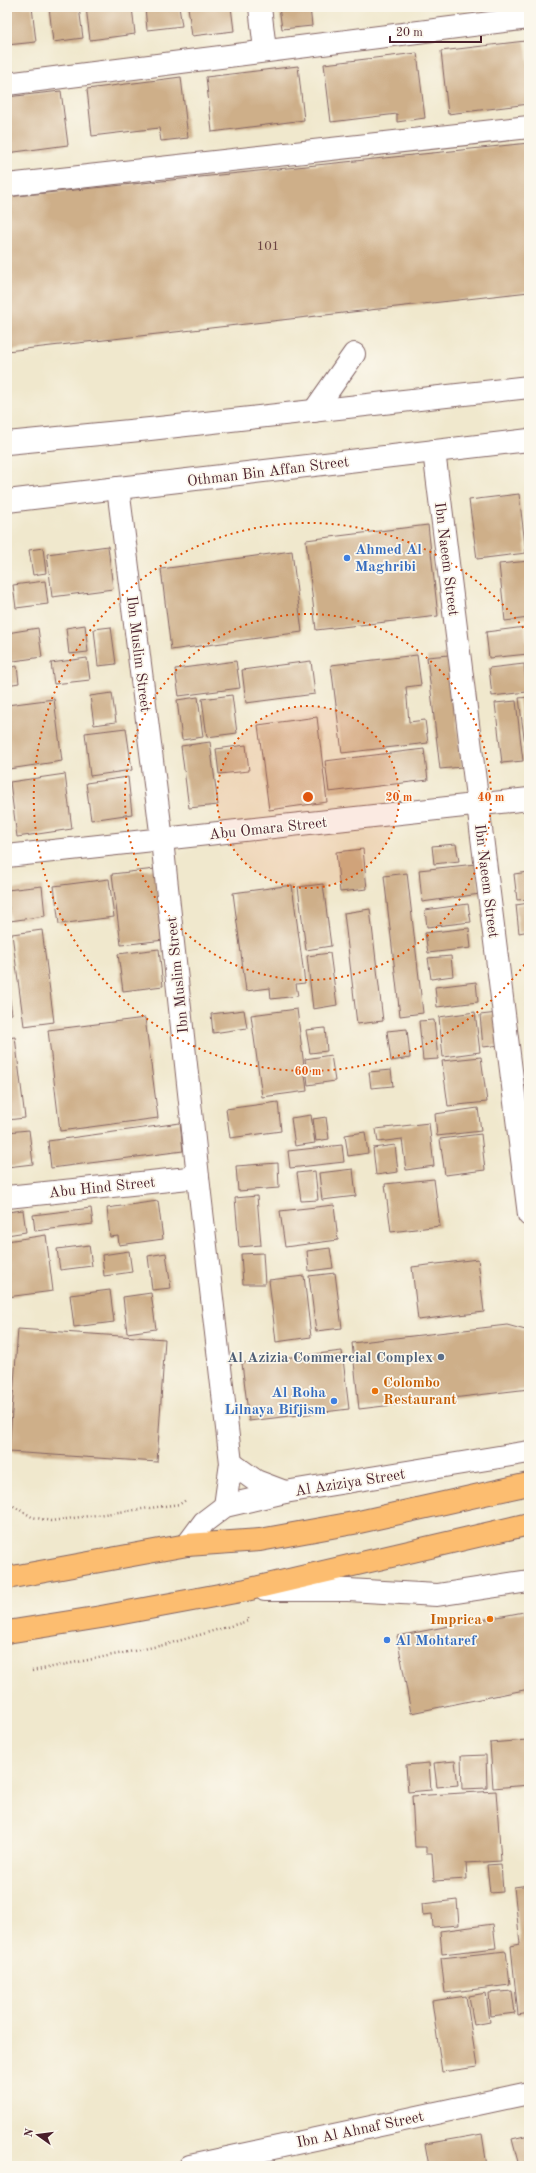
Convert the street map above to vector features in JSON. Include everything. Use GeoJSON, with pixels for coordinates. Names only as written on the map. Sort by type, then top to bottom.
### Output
{"type":"FeatureCollection","features":[{"type":"Feature","properties":{"kind":"main road"},"geometry":{"type":"LineString","coordinates":[[7,1578],[187,1545],[260,1540],[360,1522],[529,1484]]}},
{"type":"Feature","properties":{"kind":"main road"},"geometry":{"type":"LineString","coordinates":[[7,1632],[101,1617],[246,1590],[529,1524]]}},
{"type":"Feature","properties":{"kind":"street"},"geometry":{"type":"LineString","coordinates":[[260,7],[266,50]]}},
{"type":"Feature","properties":{"kind":"street"},"geometry":{"type":"LineString","coordinates":[[7,84],[266,50],[529,18]]}},
{"type":"Feature","properties":{"kind":"street"},"geometry":{"type":"LineString","coordinates":[[7,185],[529,127]]}},
{"type":"Feature","properties":{"kind":"street"},"geometry":{"type":"LineString","coordinates":[[314,411],[354,354]]}},
{"type":"Feature","properties":{"kind":"street"},"geometry":{"type":"LineString","coordinates":[[7,443],[529,387]]}},
{"type":"Feature","properties":{"kind":"street","name":"Othman Bin Affan Street"},"geometry":{"type":"LineString","coordinates":[[7,501],[529,440]]}},
{"type":"Feature","properties":{"kind":"street","name":"Ibn Naeem Street"},"geometry":{"type":"LineString","coordinates":[[434,452],[529,1215]]}},
{"type":"Feature","properties":{"kind":"street","name":"Ibn Muslim Street"},"geometry":{"type":"LineString","coordinates":[[118,488],[162,840],[198,1177],[231,1463],[225,1506]]}},
{"type":"Feature","properties":{"kind":"street","name":"Abu Omara Street"},"geometry":{"type":"LineString","coordinates":[[7,856],[529,799]]}},
{"type":"Feature","properties":{"kind":"street","name":"Abu Hind Street"},"geometry":{"type":"LineString","coordinates":[[7,1197],[198,1177]]}},
{"type":"Feature","properties":{"kind":"street","name":"Al Aziziya Street"},"geometry":{"type":"LineString","coordinates":[[187,1545],[204,1522],[225,1506],[285,1492],[529,1452]]}},
{"type":"Feature","properties":{"kind":"street"},"geometry":{"type":"LineString","coordinates":[[231,1463],[256,1481],[285,1492]]}},
{"type":"Feature","properties":{"kind":"street"},"geometry":{"type":"LineString","coordinates":[[246,1590],[348,1590],[437,1595],[529,1581]]}},
{"type":"Feature","properties":{"kind":"street","name":"Ibn Al Ahnaf Street"},"geometry":{"type":"LineString","coordinates":[[190,2166],[238,2161],[529,2093]]}},
{"type":"Feature","properties":{"kind":"path"},"geometry":{"type":"LineString","coordinates":[[10,1504],[32,1517],[51,1521],[180,1504],[192,1496]]}},
{"type":"Feature","properties":{"kind":"path"},"geometry":{"type":"LineString","coordinates":[[32,1670],[164,1645],[248,1621],[246,1590]]}},
{"type":"Feature","properties":{"kind":"building"},"geometry":{"type":"Polygon","coordinates":[[[7,7],[32,7],[36,42],[7,45],[7,7]]]}},
{"type":"Feature","properties":{"kind":"building"},"geometry":{"type":"Polygon","coordinates":[[[49,7],[79,7],[83,38],[53,42],[49,7]]]}},
{"type":"Feature","properties":{"kind":"building"},"geometry":{"type":"Polygon","coordinates":[[[86,7],[132,7],[135,34],[90,40],[86,7]]]}},
{"type":"Feature","properties":{"kind":"building"},"geometry":{"type":"Polygon","coordinates":[[[145,7],[179,7],[182,26],[147,30],[145,7]]]}},
{"type":"Feature","properties":{"kind":"building"},"geometry":{"type":"Polygon","coordinates":[[[188,7],[231,7],[234,31],[192,36],[188,7]]]}},
{"type":"Feature","properties":{"kind":"building"},"geometry":{"type":"Polygon","coordinates":[[[279,7],[310,7],[312,26],[282,29],[279,7]]]}},
{"type":"Feature","properties":{"kind":"building"},"geometry":{"type":"Polygon","coordinates":[[[525,41],[529,71],[529,104],[448,114],[441,51],[525,41]]]}},
{"type":"Feature","properties":{"kind":"building"},"geometry":{"type":"Polygon","coordinates":[[[417,53],[425,118],[397,122],[397,114],[331,122],[324,64],[417,53]]]}},
{"type":"Feature","properties":{"kind":"building"},"geometry":{"type":"Polygon","coordinates":[[[298,66],[304,120],[212,132],[206,77],[298,66]]]}},
{"type":"Feature","properties":{"kind":"building"},"geometry":{"type":"Polygon","coordinates":[[[181,77],[188,138],[161,141],[159,128],[92,136],[87,89],[181,77]]]}},
{"type":"Feature","properties":{"kind":"building"},"geometry":{"type":"Polygon","coordinates":[[[61,91],[68,145],[7,153],[7,97],[61,91]]]}},
{"type":"Feature","properties":{"kind":"building"},"geometry":{"type":"Polygon","coordinates":[[[529,143],[529,292],[7,351],[7,197],[529,143]]]}},
{"type":"Feature","properties":{"kind":"building"},"geometry":{"type":"Polygon","coordinates":[[[519,494],[526,553],[477,559],[469,500],[519,494]]]}},
{"type":"Feature","properties":{"kind":"building"},"geometry":{"type":"Polygon","coordinates":[[[428,525],[438,616],[316,630],[306,540],[428,525]]]}},
{"type":"Feature","properties":{"kind":"building"},"geometry":{"type":"Polygon","coordinates":[[[108,546],[113,589],[52,597],[47,554],[108,546]]]}},
{"type":"Feature","properties":{"kind":"building"},"geometry":{"type":"Polygon","coordinates":[[[43,548],[46,573],[33,575],[29,550],[43,548]]]}},
{"type":"Feature","properties":{"kind":"building"},"geometry":{"type":"Polygon","coordinates":[[[292,551],[302,632],[171,650],[161,569],[292,551]]]}},
{"type":"Feature","properties":{"kind":"building"},"geometry":{"type":"Polygon","coordinates":[[[529,561],[529,618],[505,621],[499,564],[529,561]]]}},
{"type":"Feature","properties":{"kind":"building"},"geometry":{"type":"Polygon","coordinates":[[[45,581],[48,604],[16,608],[13,585],[45,581]]]}},
{"type":"Feature","properties":{"kind":"building"},"geometry":{"type":"Polygon","coordinates":[[[85,625],[88,652],[69,654],[66,628],[85,625]]]}},
{"type":"Feature","properties":{"kind":"building"},"geometry":{"type":"Polygon","coordinates":[[[111,627],[116,664],[98,666],[94,629],[111,627]]]}},
{"type":"Feature","properties":{"kind":"building"},"geometry":{"type":"Polygon","coordinates":[[[525,627],[528,654],[489,658],[486,632],[525,627]]]}},
{"type":"Feature","properties":{"kind":"building"},"geometry":{"type":"Polygon","coordinates":[[[38,628],[42,657],[7,662],[7,633],[38,628]]]}},
{"type":"Feature","properties":{"kind":"building"},"geometry":{"type":"Polygon","coordinates":[[[417,655],[421,685],[406,687],[409,722],[425,720],[428,743],[342,753],[331,665],[417,655]]]}},
{"type":"Feature","properties":{"kind":"building"},"geometry":{"type":"Polygon","coordinates":[[[449,655],[462,767],[440,769],[427,657],[449,655]]]}},
{"type":"Feature","properties":{"kind":"building"},"geometry":{"type":"Polygon","coordinates":[[[87,658],[90,680],[54,684],[51,663],[87,658]]]}},
{"type":"Feature","properties":{"kind":"building"},"geometry":{"type":"Polygon","coordinates":[[[236,661],[240,688],[179,696],[175,669],[236,661]]]}},
{"type":"Feature","properties":{"kind":"building"},"geometry":{"type":"Polygon","coordinates":[[[311,661],[315,694],[246,703],[242,670],[311,661]]]}},
{"type":"Feature","properties":{"kind":"building"},"geometry":{"type":"Polygon","coordinates":[[[524,664],[527,692],[492,696],[489,668],[524,664]]]}},
{"type":"Feature","properties":{"kind":"building"},"geometry":{"type":"Polygon","coordinates":[[[17,666],[19,683],[7,685],[7,668],[17,666]]]}},
{"type":"Feature","properties":{"kind":"building"},"geometry":{"type":"Polygon","coordinates":[[[112,693],[116,722],[94,725],[90,696],[112,693]]]}},
{"type":"Feature","properties":{"kind":"building"},"geometry":{"type":"Polygon","coordinates":[[[232,695],[237,733],[207,737],[202,699],[232,695]]]}},
{"type":"Feature","properties":{"kind":"building"},"geometry":{"type":"Polygon","coordinates":[[[198,697],[203,737],[182,740],[177,700],[198,697]]]}},
{"type":"Feature","properties":{"kind":"building"},"geometry":{"type":"Polygon","coordinates":[[[529,697],[529,769],[528,769],[519,698],[529,697]]]}},
{"type":"Feature","properties":{"kind":"building"},"geometry":{"type":"Polygon","coordinates":[[[54,699],[62,761],[9,769],[7,752],[7,705],[54,699]]]}},
{"type":"Feature","properties":{"kind":"building"},"geometry":{"type":"Polygon","coordinates":[[[516,701],[523,761],[502,763],[495,703],[516,701]]]}},
{"type":"Feature","properties":{"kind":"building"},"geometry":{"type":"Polygon","coordinates":[[[317,717],[327,802],[269,810],[258,725],[317,717]]]}},
{"type":"Feature","properties":{"kind":"building"},"geometry":{"type":"Polygon","coordinates":[[[126,728],[132,770],[90,776],[85,733],[126,728]]]}},
{"type":"Feature","properties":{"kind":"building"},"geometry":{"type":"Polygon","coordinates":[[[210,742],[218,805],[189,808],[181,746],[210,742]]]}},
{"type":"Feature","properties":{"kind":"building"},"geometry":{"type":"Polygon","coordinates":[[[246,745],[249,771],[219,774],[216,749],[246,745]]]}},
{"type":"Feature","properties":{"kind":"building"},"geometry":{"type":"Polygon","coordinates":[[[424,749],[428,780],[329,792],[325,761],[424,749]]]}},
{"type":"Feature","properties":{"kind":"building"},"geometry":{"type":"Polygon","coordinates":[[[65,774],[72,829],[17,837],[10,782],[65,774]]]}},
{"type":"Feature","properties":{"kind":"building"},"geometry":{"type":"Polygon","coordinates":[[[128,777],[132,814],[91,820],[86,783],[128,777]]]}},
{"type":"Feature","properties":{"kind":"building"},"geometry":{"type":"Polygon","coordinates":[[[456,844],[459,861],[434,864],[432,846],[456,844]]]}},
{"type":"Feature","properties":{"kind":"building"},"geometry":{"type":"Polygon","coordinates":[[[363,849],[367,889],[340,892],[336,852],[363,849]]]}},
{"type":"Feature","properties":{"kind":"building"},"geometry":{"type":"Polygon","coordinates":[[[476,864],[480,894],[422,902],[419,870],[476,864]]]}},
{"type":"Feature","properties":{"kind":"building"},"geometry":{"type":"Polygon","coordinates":[[[155,869],[164,940],[121,945],[112,874],[155,869]]]}},
{"type":"Feature","properties":{"kind":"building"},"geometry":{"type":"Polygon","coordinates":[[[529,872],[529,899],[517,900],[514,874],[529,872]]]}},
{"type":"Feature","properties":{"kind":"building"},"geometry":{"type":"Polygon","coordinates":[[[407,873],[423,1013],[400,1016],[384,876],[407,873]]]}},
{"type":"Feature","properties":{"kind":"building"},"geometry":{"type":"Polygon","coordinates":[[[109,879],[114,917],[59,924],[54,886],[109,879]]]}},
{"type":"Feature","properties":{"kind":"building"},"geometry":{"type":"Polygon","coordinates":[[[323,884],[331,946],[306,950],[298,887],[323,884]]]}},
{"type":"Feature","properties":{"kind":"building"},"geometry":{"type":"Polygon","coordinates":[[[292,885],[305,983],[296,984],[298,996],[271,999],[270,988],[246,991],[233,893],[292,885]]]}},
{"type":"Feature","properties":{"kind":"building"},"geometry":{"type":"Polygon","coordinates":[[[42,886],[45,916],[10,921],[7,890],[42,886]]]}},
{"type":"Feature","properties":{"kind":"building"},"geometry":{"type":"Polygon","coordinates":[[[529,903],[529,931],[519,933],[516,905],[529,903]]]}},
{"type":"Feature","properties":{"kind":"building"},"geometry":{"type":"Polygon","coordinates":[[[468,904],[471,922],[427,927],[425,910],[468,904]]]}},
{"type":"Feature","properties":{"kind":"building"},"geometry":{"type":"Polygon","coordinates":[[[370,909],[383,1021],[357,1024],[344,913],[370,909]]]}},
{"type":"Feature","properties":{"kind":"building"},"geometry":{"type":"Polygon","coordinates":[[[469,928],[471,948],[428,953],[425,933],[469,928]]]}},
{"type":"Feature","properties":{"kind":"building"},"geometry":{"type":"Polygon","coordinates":[[[42,930],[54,1022],[24,1026],[12,934],[42,930]]]}},
{"type":"Feature","properties":{"kind":"building"},"geometry":{"type":"Polygon","coordinates":[[[159,949],[163,986],[123,991],[118,954],[159,949]]]}},
{"type":"Feature","properties":{"kind":"building"},"geometry":{"type":"Polygon","coordinates":[[[330,953],[337,1005],[313,1009],[307,956],[330,953]]]}},
{"type":"Feature","properties":{"kind":"building"},"geometry":{"type":"Polygon","coordinates":[[[451,956],[453,976],[431,979],[428,958],[451,956]]]}},
{"type":"Feature","properties":{"kind":"building"},"geometry":{"type":"Polygon","coordinates":[[[7,981],[12,1014],[7,1015],[7,981]]]}},
{"type":"Feature","properties":{"kind":"building"},"geometry":{"type":"Polygon","coordinates":[[[476,982],[478,1002],[437,1007],[435,987],[476,982]]]}},
{"type":"Feature","properties":{"kind":"building"},"geometry":{"type":"Polygon","coordinates":[[[297,1009],[307,1091],[262,1097],[251,1015],[297,1009]]]}},
{"type":"Feature","properties":{"kind":"building"},"geometry":{"type":"Polygon","coordinates":[[[244,1010],[247,1028],[213,1033],[211,1014],[244,1010]]]}},
{"type":"Feature","properties":{"kind":"building"},"geometry":{"type":"Polygon","coordinates":[[[475,1012],[480,1052],[443,1057],[439,1017],[475,1012]]]}},
{"type":"Feature","properties":{"kind":"building"},"geometry":{"type":"Polygon","coordinates":[[[498,1013],[501,1045],[483,1047],[480,1015],[498,1013]]]}},
{"type":"Feature","properties":{"kind":"building"},"geometry":{"type":"Polygon","coordinates":[[[145,1018],[158,1118],[60,1131],[48,1030],[145,1018]]]}},
{"type":"Feature","properties":{"kind":"building"},"geometry":{"type":"Polygon","coordinates":[[[434,1020],[438,1059],[423,1060],[419,1021],[434,1020]]]}},
{"type":"Feature","properties":{"kind":"building"},"geometry":{"type":"Polygon","coordinates":[[[325,1028],[327,1051],[310,1053],[306,1030],[325,1028]]]}},
{"type":"Feature","properties":{"kind":"building"},"geometry":{"type":"Polygon","coordinates":[[[407,1029],[410,1058],[391,1061],[387,1031],[407,1029]]]}},
{"type":"Feature","properties":{"kind":"building"},"geometry":{"type":"Polygon","coordinates":[[[15,1037],[25,1118],[7,1120],[7,1038],[15,1037]]]}},
{"type":"Feature","properties":{"kind":"building"},"geometry":{"type":"Polygon","coordinates":[[[331,1055],[335,1081],[308,1085],[305,1059],[331,1055]]]}},
{"type":"Feature","properties":{"kind":"building"},"geometry":{"type":"Polygon","coordinates":[[[481,1057],[487,1102],[448,1106],[442,1061],[481,1057]]]}},
{"type":"Feature","properties":{"kind":"building"},"geometry":{"type":"Polygon","coordinates":[[[391,1070],[393,1086],[371,1088],[369,1072],[391,1070]]]}},
{"type":"Feature","properties":{"kind":"building"},"geometry":{"type":"Polygon","coordinates":[[[278,1102],[281,1131],[230,1138],[226,1109],[278,1102]]]}},
{"type":"Feature","properties":{"kind":"building"},"geometry":{"type":"Polygon","coordinates":[[[478,1108],[481,1131],[437,1136],[435,1114],[478,1108]]]}},
{"type":"Feature","properties":{"kind":"building"},"geometry":{"type":"Polygon","coordinates":[[[311,1115],[315,1143],[295,1146],[291,1118],[311,1115]]]}},
{"type":"Feature","properties":{"kind":"building"},"geometry":{"type":"Polygon","coordinates":[[[326,1117],[329,1139],[316,1141],[313,1119],[326,1117]]]}},
{"type":"Feature","properties":{"kind":"building"},"geometry":{"type":"Polygon","coordinates":[[[180,1123],[183,1151],[51,1168],[48,1141],[180,1123]]]}},
{"type":"Feature","properties":{"kind":"building"},"geometry":{"type":"Polygon","coordinates":[[[429,1123],[434,1166],[406,1170],[402,1139],[378,1142],[376,1129],[429,1123]]]}},
{"type":"Feature","properties":{"kind":"building"},"geometry":{"type":"Polygon","coordinates":[[[29,1130],[33,1164],[7,1167],[7,1132],[29,1130]]]}},
{"type":"Feature","properties":{"kind":"building"},"geometry":{"type":"Polygon","coordinates":[[[365,1132],[368,1153],[348,1156],[345,1135],[365,1132]]]}},
{"type":"Feature","properties":{"kind":"building"},"geometry":{"type":"Polygon","coordinates":[[[481,1134],[485,1170],[445,1175],[440,1139],[481,1134]]]}},
{"type":"Feature","properties":{"kind":"building"},"geometry":{"type":"Polygon","coordinates":[[[342,1145],[344,1162],[290,1168],[288,1151],[342,1145]]]}},
{"type":"Feature","properties":{"kind":"building"},"geometry":{"type":"Polygon","coordinates":[[[395,1145],[398,1172],[376,1175],[373,1148],[395,1145]]]}},
{"type":"Feature","properties":{"kind":"building"},"geometry":{"type":"Polygon","coordinates":[[[278,1163],[279,1188],[238,1191],[236,1166],[278,1163]]]}},
{"type":"Feature","properties":{"kind":"building"},"geometry":{"type":"Polygon","coordinates":[[[353,1169],[356,1196],[322,1200],[319,1173],[353,1169]]]}},
{"type":"Feature","properties":{"kind":"building"},"geometry":{"type":"Polygon","coordinates":[[[315,1171],[318,1200],[301,1201],[297,1173],[315,1171]]]}},
{"type":"Feature","properties":{"kind":"building"},"geometry":{"type":"Polygon","coordinates":[[[434,1179],[440,1226],[391,1232],[385,1184],[434,1179]]]}},
{"type":"Feature","properties":{"kind":"building"},"geometry":{"type":"Polygon","coordinates":[[[257,1196],[261,1245],[239,1247],[235,1198],[257,1196]]]}},
{"type":"Feature","properties":{"kind":"building"},"geometry":{"type":"Polygon","coordinates":[[[158,1201],[163,1239],[119,1245],[118,1236],[110,1237],[107,1208],[158,1201]]]}},
{"type":"Feature","properties":{"kind":"building"},"geometry":{"type":"Polygon","coordinates":[[[334,1205],[338,1240],[285,1247],[280,1211],[334,1205]]]}},
{"type":"Feature","properties":{"kind":"building"},"geometry":{"type":"Polygon","coordinates":[[[91,1208],[93,1224],[35,1231],[33,1215],[91,1208]]]}},
{"type":"Feature","properties":{"kind":"building"},"geometry":{"type":"Polygon","coordinates":[[[23,1210],[26,1232],[7,1235],[7,1212],[23,1210]]]}},
{"type":"Feature","properties":{"kind":"building"},"geometry":{"type":"Polygon","coordinates":[[[46,1235],[53,1291],[7,1297],[7,1241],[46,1235]]]}},
{"type":"Feature","properties":{"kind":"building"},"geometry":{"type":"Polygon","coordinates":[[[89,1245],[92,1266],[60,1270],[57,1249],[89,1245]]]}},
{"type":"Feature","properties":{"kind":"building"},"geometry":{"type":"Polygon","coordinates":[[[330,1248],[333,1268],[309,1271],[307,1251],[330,1248]]]}},
{"type":"Feature","properties":{"kind":"building"},"geometry":{"type":"Polygon","coordinates":[[[129,1251],[132,1272],[104,1276],[102,1255],[129,1251]]]}},
{"type":"Feature","properties":{"kind":"building"},"geometry":{"type":"Polygon","coordinates":[[[166,1253],[171,1288],[152,1290],[148,1256],[166,1253]]]}},
{"type":"Feature","properties":{"kind":"building"},"geometry":{"type":"Polygon","coordinates":[[[263,1253],[265,1284],[243,1284],[241,1254],[263,1253]]]}},
{"type":"Feature","properties":{"kind":"building"},"geometry":{"type":"Polygon","coordinates":[[[478,1259],[484,1312],[418,1320],[412,1267],[478,1259]]]}},
{"type":"Feature","properties":{"kind":"building"},"geometry":{"type":"Polygon","coordinates":[[[335,1273],[342,1328],[316,1331],[309,1276],[335,1273]]]}},
{"type":"Feature","properties":{"kind":"building"},"geometry":{"type":"Polygon","coordinates":[[[304,1276],[311,1337],[276,1342],[269,1280],[304,1276]]]}},
{"type":"Feature","properties":{"kind":"building"},"geometry":{"type":"Polygon","coordinates":[[[110,1290],[114,1322],[74,1327],[70,1295],[110,1290]]]}},
{"type":"Feature","properties":{"kind":"building"},"geometry":{"type":"Polygon","coordinates":[[[151,1293],[156,1329],[127,1333],[123,1297],[151,1293]]]}},
{"type":"Feature","properties":{"kind":"building"},"geometry":{"type":"Polygon","coordinates":[[[507,1325],[529,1331],[529,1389],[359,1409],[352,1343],[507,1325]]]}},
{"type":"Feature","properties":{"kind":"building"},"geometry":{"type":"Polygon","coordinates":[[[18,1329],[165,1339],[157,1462],[9,1452],[18,1329]]]}},
{"type":"Feature","properties":{"kind":"building"},"geometry":{"type":"Polygon","coordinates":[[[342,1351],[349,1409],[249,1421],[242,1363],[342,1351]]]}},
{"type":"Feature","properties":{"kind":"building"},"geometry":{"type":"Polygon","coordinates":[[[529,1611],[529,1689],[411,1713],[397,1636],[529,1611]]]}},
{"type":"Feature","properties":{"kind":"building"},"geometry":{"type":"Polygon","coordinates":[[[527,1740],[529,1785],[493,1788],[490,1743],[527,1740]]]}},
{"type":"Feature","properties":{"kind":"building"},"geometry":{"type":"Polygon","coordinates":[[[486,1755],[487,1788],[462,1789],[461,1756],[486,1755]]]}},
{"type":"Feature","properties":{"kind":"building"},"geometry":{"type":"Polygon","coordinates":[[[455,1761],[458,1785],[437,1787],[434,1763],[455,1761]]]}},
{"type":"Feature","properties":{"kind":"building"},"geometry":{"type":"Polygon","coordinates":[[[429,1763],[431,1790],[408,1792],[406,1765],[429,1763]]]}},
{"type":"Feature","properties":{"kind":"building"},"geometry":{"type":"Polygon","coordinates":[[[496,1791],[501,1861],[466,1863],[467,1879],[434,1881],[432,1853],[426,1853],[426,1847],[415,1847],[412,1796],[496,1791]]]}},
{"type":"Feature","properties":{"kind":"building"},"geometry":{"type":"Polygon","coordinates":[[[501,1864],[503,1892],[490,1893],[487,1865],[501,1864]]]}},
{"type":"Feature","properties":{"kind":"building"},"geometry":{"type":"Polygon","coordinates":[[[529,1885],[529,2013],[518,2015],[511,1946],[520,1944],[514,1887],[529,1885]]]}},
{"type":"Feature","properties":{"kind":"building"},"geometry":{"type":"Polygon","coordinates":[[[457,1900],[459,1925],[433,1927],[432,1914],[423,1915],[422,1904],[457,1900]]]}},
{"type":"Feature","properties":{"kind":"building"},"geometry":{"type":"Polygon","coordinates":[[[493,1924],[496,1948],[442,1954],[440,1931],[493,1924]]]}},
{"type":"Feature","properties":{"kind":"building"},"geometry":{"type":"Polygon","coordinates":[[[506,1951],[510,1985],[445,1993],[441,1958],[506,1951]]]}},
{"type":"Feature","properties":{"kind":"building"},"geometry":{"type":"Polygon","coordinates":[[[512,1991],[515,2013],[491,2016],[489,1993],[512,1991]]]}},
{"type":"Feature","properties":{"kind":"building"},"geometry":{"type":"Polygon","coordinates":[[[486,1993],[490,2022],[474,2025],[469,1996],[486,1993]]]}},
{"type":"Feature","properties":{"kind":"building"},"geometry":{"type":"Polygon","coordinates":[[[466,1996],[477,2067],[442,2072],[432,2001],[466,1996]]]}},
{"type":"Feature","properties":{"kind":"building"},"geometry":{"type":"Polygon","coordinates":[[[482,2134],[487,2166],[429,2166],[425,2144],[482,2134]]]}},
{"type":"Feature","properties":{"kind":"building"},"geometry":{"type":"Polygon","coordinates":[[[529,2135],[529,2166],[519,2166],[512,2139],[529,2135]]]}},
{"type":"Feature","properties":{"kind":"place","name":"Ahmed Al Maghribi"},"geometry":{"type":"Point","coordinates":[347,558]}},
{"type":"Feature","properties":{"kind":"place","name":"Al Azizia Commercial Complex"},"geometry":{"type":"Point","coordinates":[441,1357]}},
{"type":"Feature","properties":{"kind":"place","name":"Colombo Restaurant"},"geometry":{"type":"Point","coordinates":[375,1391]}},
{"type":"Feature","properties":{"kind":"place","name":"Al Roha Lilnaya Bifjism"},"geometry":{"type":"Point","coordinates":[334,1401]}},
{"type":"Feature","properties":{"kind":"place","name":"Imprica"},"geometry":{"type":"Point","coordinates":[490,1619]}},
{"type":"Feature","properties":{"kind":"place","name":"Al Mohtaref"},"geometry":{"type":"Point","coordinates":[387,1640]}}]}
